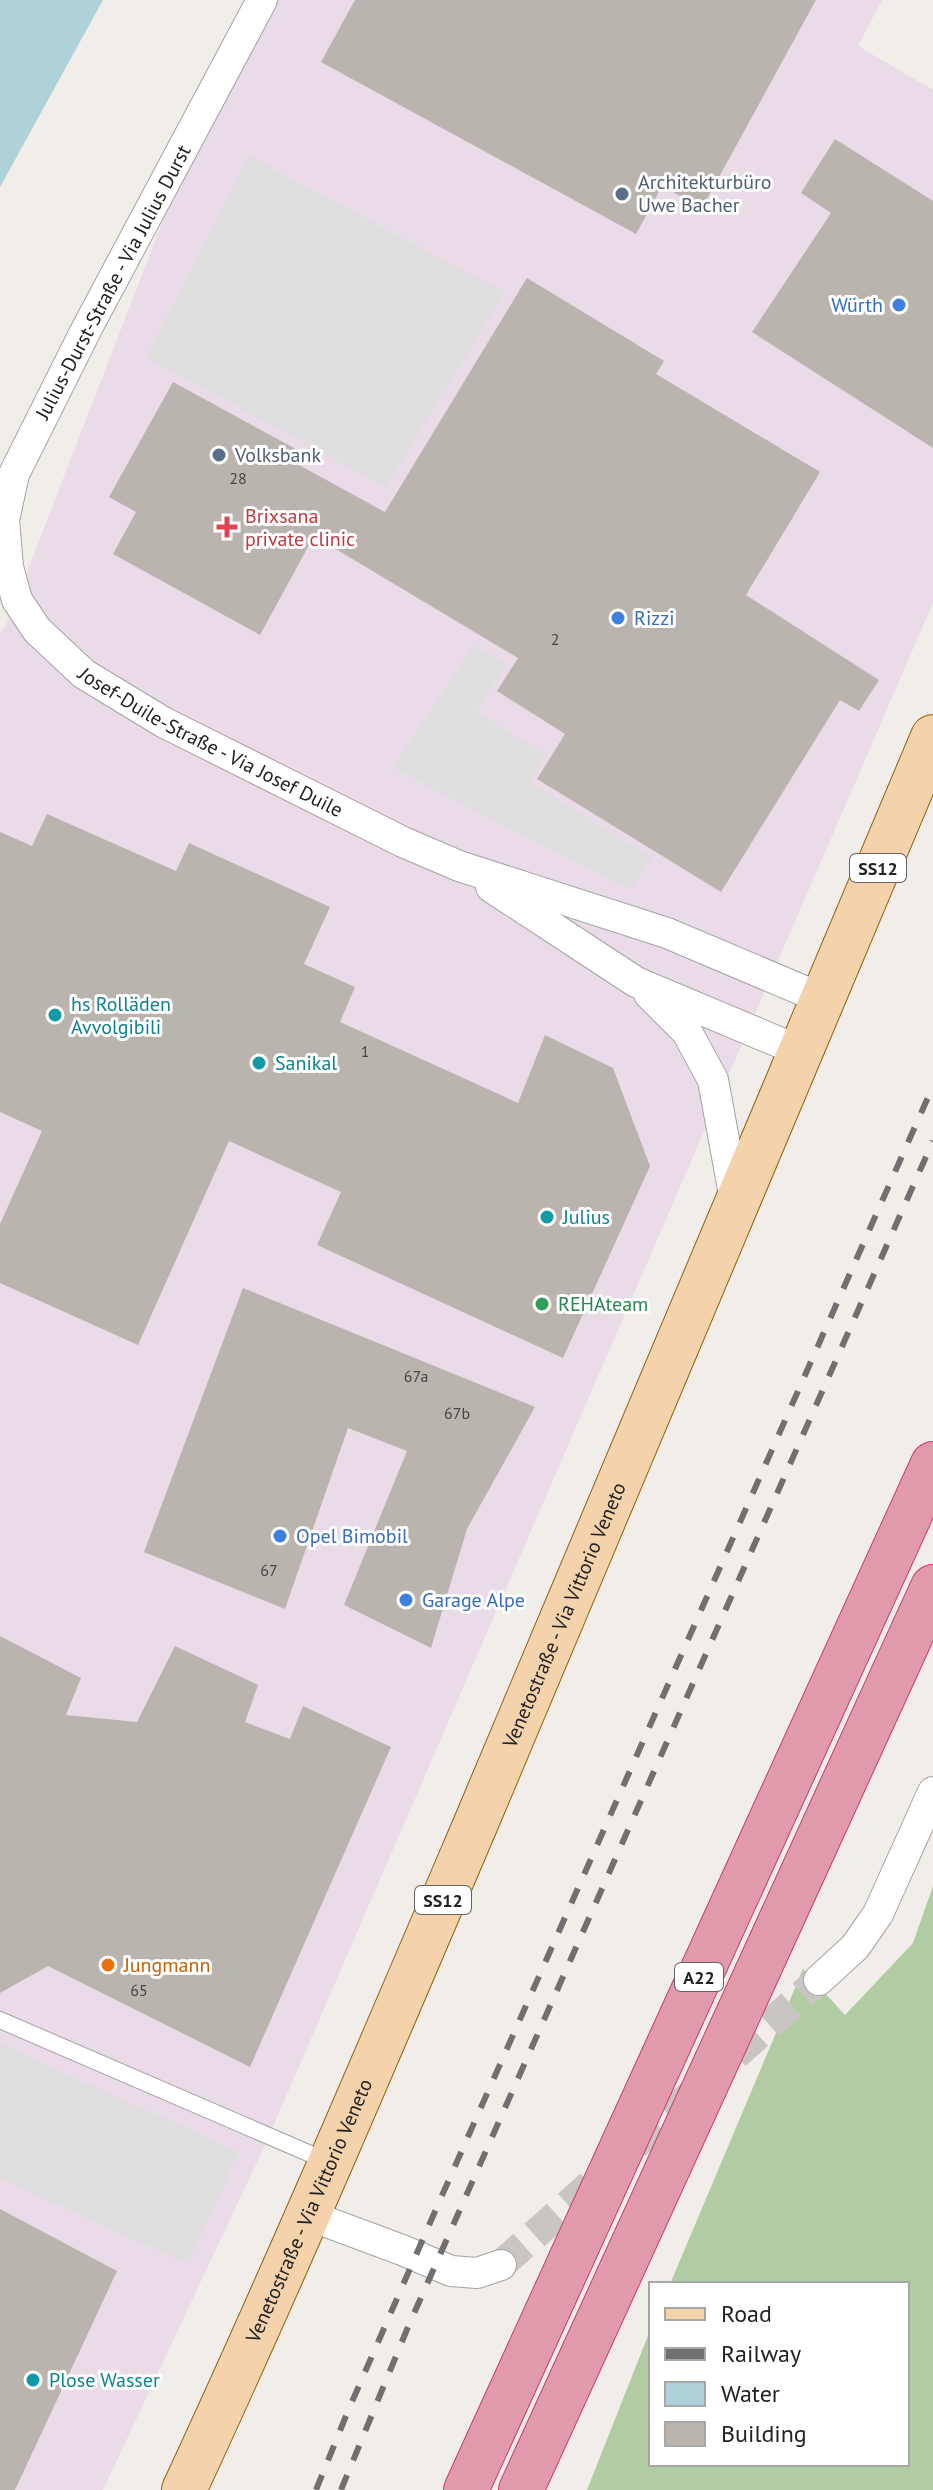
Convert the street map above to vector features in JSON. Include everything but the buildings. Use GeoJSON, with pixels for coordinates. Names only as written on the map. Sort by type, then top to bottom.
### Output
{"type":"FeatureCollection","features":[{"type":"Feature","properties":{"kind":"highway","name":"A22"},"geometry":{"type":"LineString","coordinates":[[466,2490],[933,1464]]}},
{"type":"Feature","properties":{"kind":"highway","name":"A22"},"geometry":{"type":"LineString","coordinates":[[521,2490],[933,1587]]}},
{"type":"Feature","properties":{"kind":"main road","name":"Venetostraße - Via Vittorio Veneto"},"geometry":{"type":"LineString","coordinates":[[184,2490],[331,2163],[933,737]]}},
{"type":"Feature","properties":{"kind":"street","name":"Julius-Durst-Straße - Via Julius Durst"},"geometry":{"type":"LineString","coordinates":[[4,569],[4,520],[14,474],[87,328],[262,0]]}},
{"type":"Feature","properties":{"kind":"street","name":"Josef-Duile-Straße - Via Josef Duile"},"geometry":{"type":"LineString","coordinates":[[4,569],[17,600],[37,630],[84,674],[163,722],[403,842],[459,866],[667,933],[823,999]]}},
{"type":"Feature","properties":{"kind":"street","name":"Josef-Duile-Straße - Via Josef Duile"},"geometry":{"type":"LineString","coordinates":[[459,866],[636,982],[800,1051]]}},
{"type":"Feature","properties":{"kind":"street","name":"Josef-Duile-Straße - Via Josef Duile"},"geometry":{"type":"LineString","coordinates":[[636,982],[687,1032],[713,1080],[736,1205]]}},
{"type":"Feature","properties":{"kind":"street"},"geometry":{"type":"LineString","coordinates":[[819,1980],[855,1947],[878,1914],[933,1792]]}},
{"type":"Feature","properties":{"kind":"street"},"geometry":{"type":"LineString","coordinates":[[308,2215],[451,2271],[477,2273],[501,2265]]}},
{"type":"Feature","properties":{"kind":"lane"},"geometry":{"type":"LineString","coordinates":[[0,2020],[331,2163]]}},
{"type":"Feature","properties":{"kind":"shaded area"},"geometry":{"type":"Polygon","coordinates":[[[260,0],[882,0],[858,46],[933,90],[933,603],[265,2145],[103,2490],[0,2490],[0,633],[8,621],[210,99],[260,0]]]}},
{"type":"Feature","properties":{"kind":"shaded area"},"geometry":{"type":"Polygon","coordinates":[[[250,155],[505,292],[386,487],[146,357],[250,155]]]}},
{"type":"Feature","properties":{"kind":"shaded area"},"geometry":{"type":"Polygon","coordinates":[[[473,645],[507,663],[476,712],[546,754],[530,782],[653,858],[630,890],[393,768],[473,645]]]}},
{"type":"Feature","properties":{"kind":"shaded area"},"geometry":{"type":"Polygon","coordinates":[[[0,2044],[239,2152],[188,2264],[0,2179],[0,2044]]]}},
{"type":"Feature","properties":{"kind":"green space"},"geometry":{"type":"Polygon","coordinates":[[[933,1886],[933,2490],[587,2490],[649,2333],[649,2466],[909,2466],[909,2282],[671,2282],[803,1969],[845,2015],[913,1943],[933,1886]]]}},
{"type":"Feature","properties":{"kind":"water"},"geometry":{"type":"Polygon","coordinates":[[[0,0],[103,0],[0,187],[0,0]]]}},
{"type":"Feature","properties":{"kind":"tunnel"},"geometry":{"type":"LineString","coordinates":[[501,2265],[819,1980]]}},
{"type":"Feature","properties":{"kind":"railway"},"geometry":{"type":"LineString","coordinates":[[316,2490],[440,2200],[933,1086]]}},
{"type":"Feature","properties":{"kind":"railway"},"geometry":{"type":"LineString","coordinates":[[341,2490],[408,2327],[933,1141]]}},
{"type":"Feature","properties":{"kind":"place","name":"Architekturbüro Uwe Bacher"},"geometry":{"type":"Point","coordinates":[622,194]}},
{"type":"Feature","properties":{"kind":"place","name":"Würth"},"geometry":{"type":"Point","coordinates":[899,305]}},
{"type":"Feature","properties":{"kind":"place","name":"Volksbank"},"geometry":{"type":"Point","coordinates":[219,455]}},
{"type":"Feature","properties":{"kind":"place","name":"Brixsana private clinic"},"geometry":{"type":"Point","coordinates":[227,527]}},
{"type":"Feature","properties":{"kind":"place","name":"Rizzi"},"geometry":{"type":"Point","coordinates":[618,618]}},
{"type":"Feature","properties":{"kind":"place","name":"hs Rolläden Avvolgibili"},"geometry":{"type":"Point","coordinates":[55,1015]}},
{"type":"Feature","properties":{"kind":"place","name":"Sanikal"},"geometry":{"type":"Point","coordinates":[259,1063]}},
{"type":"Feature","properties":{"kind":"place","name":"Julius"},"geometry":{"type":"Point","coordinates":[547,1217]}},
{"type":"Feature","properties":{"kind":"place","name":"REHAteam"},"geometry":{"type":"Point","coordinates":[542,1304]}},
{"type":"Feature","properties":{"kind":"place","name":"Opel Bimobil"},"geometry":{"type":"Point","coordinates":[280,1536]}},
{"type":"Feature","properties":{"kind":"place","name":"Garage Alpe"},"geometry":{"type":"Point","coordinates":[406,1600]}},
{"type":"Feature","properties":{"kind":"place","name":"Jungmann"},"geometry":{"type":"Point","coordinates":[108,1965]}},
{"type":"Feature","properties":{"kind":"place","name":"Plose Wasser"},"geometry":{"type":"Point","coordinates":[33,2380]}}]}
